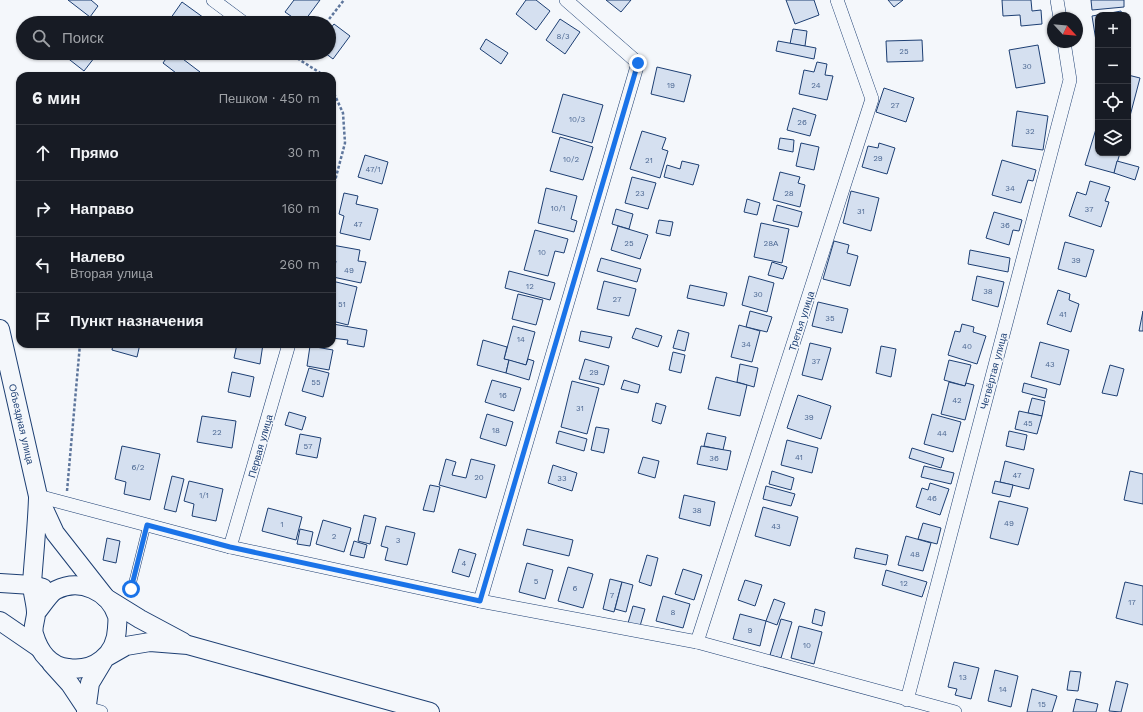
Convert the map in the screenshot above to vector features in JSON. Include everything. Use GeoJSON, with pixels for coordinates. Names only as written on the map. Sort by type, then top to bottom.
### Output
{"type":"FeatureCollection","features":[{"type":"Feature","properties":{"kind":"main road","name":"Объездная улица"},"geometry":{"type":"LineString","coordinates":[[0,329],[38,496]]}},
{"type":"Feature","properties":{"kind":"main road"},"geometry":{"type":"LineString","coordinates":[[38,496],[37,539],[32,585],[36,613],[33,630],[44,654],[91,711]]}},
{"type":"Feature","properties":{"kind":"main road"},"geometry":{"type":"LineString","coordinates":[[38,496],[55,533],[106,598],[117,617],[116,639],[90,683],[91,711]]}},
{"type":"Feature","properties":{"kind":"main road"},"geometry":{"type":"LineString","coordinates":[[0,582],[32,585],[55,591]]}},
{"type":"Feature","properties":{"kind":"main road"},"geometry":{"type":"LineString","coordinates":[[36,613],[55,591],[72,585],[91,588],[140,619],[188,645]]}},
{"type":"Feature","properties":{"kind":"main road"},"geometry":{"type":"LineString","coordinates":[[0,621],[62,668],[78,670],[92,666],[126,646],[150,642],[188,645],[430,712]]}},
{"type":"Feature","properties":{"kind":"street"},"geometry":{"type":"LineString","coordinates":[[213,0],[235,16]]}},
{"type":"Feature","properties":{"kind":"street"},"geometry":{"type":"LineString","coordinates":[[480,601],[638,63],[566,0]]}},
{"type":"Feature","properties":{"kind":"street","name":"Третья улица"},"geometry":{"type":"LineString","coordinates":[[697,642],[872,99],[836,0]]}},
{"type":"Feature","properties":{"kind":"street"},"geometry":{"type":"LineString","coordinates":[[1057,0],[1059,12]]}},
{"type":"Feature","properties":{"kind":"street","name":"Четвёртая улица"},"geometry":{"type":"LineString","coordinates":[[907,700],[1070,80],[1065,48]]}},
{"type":"Feature","properties":{"kind":"street","name":"Первая улица"},"geometry":{"type":"LineString","coordinates":[[230,547],[288,348]]}},
{"type":"Feature","properties":{"kind":"street"},"geometry":{"type":"LineString","coordinates":[[38,496],[230,547],[480,601],[697,642],[955,712]]}},
{"type":"Feature","properties":{"kind":"lane"},"geometry":{"type":"LineString","coordinates":[[131,589],[147,525]]}},
{"type":"Feature","properties":{"kind":"path"},"geometry":{"type":"LineString","coordinates":[[331,16],[344,0]]}},
{"type":"Feature","properties":{"kind":"path"},"geometry":{"type":"LineString","coordinates":[[300,60],[319,72]]}},
{"type":"Feature","properties":{"kind":"path"},"geometry":{"type":"LineString","coordinates":[[336,98],[343,113],[345,142],[336,177]]}},
{"type":"Feature","properties":{"kind":"path"},"geometry":{"type":"LineString","coordinates":[[66,503],[80,348]]}},
{"type":"Feature","properties":{"kind":"building"},"geometry":{"type":"Polygon","coordinates":[[[68,0],[91,0],[98,6],[91,16],[68,0]]]}},
{"type":"Feature","properties":{"kind":"building"},"geometry":{"type":"Polygon","coordinates":[[[294,0],[320,0],[308,16],[291,16],[285,12],[294,0]]]}},
{"type":"Feature","properties":{"kind":"building"},"geometry":{"type":"Polygon","coordinates":[[[526,0],[536,0],[550,11],[536,30],[516,14],[526,0]]]}},
{"type":"Feature","properties":{"kind":"building"},"geometry":{"type":"Polygon","coordinates":[[[606,0],[631,0],[621,12],[606,0]]]}},
{"type":"Feature","properties":{"kind":"building"},"geometry":{"type":"Polygon","coordinates":[[[786,0],[814,0],[819,15],[795,24],[786,0]]]}},
{"type":"Feature","properties":{"kind":"building"},"geometry":{"type":"Polygon","coordinates":[[[888,0],[903,0],[894,7],[888,0]]]}},
{"type":"Feature","properties":{"kind":"building"},"geometry":{"type":"Polygon","coordinates":[[[1002,0],[1031,0],[1032,11],[1041,10],[1042,24],[1021,26],[1020,15],[1003,16],[1002,0]]]}},
{"type":"Feature","properties":{"kind":"building"},"geometry":{"type":"Polygon","coordinates":[[[1091,0],[1124,0],[1124,7],[1092,10],[1091,0]]]}},
{"type":"Feature","properties":{"kind":"building"},"geometry":{"type":"Polygon","coordinates":[[[182,2],[201,16],[172,16],[182,2]]]}},
{"type":"Feature","properties":{"kind":"building"},"geometry":{"type":"Polygon","coordinates":[[[1092,16],[1095,16],[1095,35],[1092,16]]]}},
{"type":"Feature","properties":{"kind":"building"},"geometry":{"type":"Polygon","coordinates":[[[560,19],[580,32],[565,54],[546,40],[560,19]]]}},
{"type":"Feature","properties":{"kind":"building"},"geometry":{"type":"Polygon","coordinates":[[[336,26],[350,36],[336,55],[336,26]]]}},
{"type":"Feature","properties":{"kind":"building"},"geometry":{"type":"Polygon","coordinates":[[[793,29],[807,31],[805,46],[790,44],[793,29]]]}},
{"type":"Feature","properties":{"kind":"building"},"geometry":{"type":"Polygon","coordinates":[[[486,39],[508,53],[501,64],[480,49],[486,39]]]}},
{"type":"Feature","properties":{"kind":"building"},"geometry":{"type":"Polygon","coordinates":[[[922,40],[923,61],[887,62],[886,41],[922,40]]]}},
{"type":"Feature","properties":{"kind":"building"},"geometry":{"type":"Polygon","coordinates":[[[778,41],[816,48],[814,59],[776,51],[778,41]]]}},
{"type":"Feature","properties":{"kind":"building"},"geometry":{"type":"Polygon","coordinates":[[[1038,45],[1045,83],[1016,88],[1009,50],[1038,45]]]}},
{"type":"Feature","properties":{"kind":"building"},"geometry":{"type":"Polygon","coordinates":[[[70,60],[93,60],[84,71],[70,60]]]}},
{"type":"Feature","properties":{"kind":"building"},"geometry":{"type":"Polygon","coordinates":[[[165,60],[184,60],[200,72],[175,72],[163,63],[165,60]]]}},
{"type":"Feature","properties":{"kind":"building"},"geometry":{"type":"Polygon","coordinates":[[[817,62],[827,64],[825,75],[833,76],[827,100],[799,94],[804,70],[814,72],[817,62]]]}},
{"type":"Feature","properties":{"kind":"building"},"geometry":{"type":"Polygon","coordinates":[[[657,67],[691,75],[684,102],[651,94],[657,67]]]}},
{"type":"Feature","properties":{"kind":"building"},"geometry":{"type":"Polygon","coordinates":[[[1131,76],[1140,78],[1131,112],[1131,76]]]}},
{"type":"Feature","properties":{"kind":"building"},"geometry":{"type":"Polygon","coordinates":[[[884,88],[914,98],[906,122],[876,112],[884,88]]]}},
{"type":"Feature","properties":{"kind":"building"},"geometry":{"type":"Polygon","coordinates":[[[563,94],[603,105],[592,143],[552,132],[563,94]]]}},
{"type":"Feature","properties":{"kind":"building"},"geometry":{"type":"Polygon","coordinates":[[[793,108],[816,115],[810,136],[787,130],[793,108]]]}},
{"type":"Feature","properties":{"kind":"building"},"geometry":{"type":"Polygon","coordinates":[[[1017,111],[1048,116],[1043,150],[1012,146],[1017,111]]]}},
{"type":"Feature","properties":{"kind":"building"},"geometry":{"type":"Polygon","coordinates":[[[642,131],[666,138],[662,149],[668,151],[660,178],[630,169],[642,131]]]}},
{"type":"Feature","properties":{"kind":"building"},"geometry":{"type":"Polygon","coordinates":[[[1095,132],[1095,156],[1119,156],[1114,173],[1085,165],[1095,132]]]}},
{"type":"Feature","properties":{"kind":"building"},"geometry":{"type":"Polygon","coordinates":[[[560,137],[593,147],[583,180],[550,171],[560,137]]]}},
{"type":"Feature","properties":{"kind":"building"},"geometry":{"type":"Polygon","coordinates":[[[780,138],[794,140],[793,152],[778,149],[780,138]]]}},
{"type":"Feature","properties":{"kind":"building"},"geometry":{"type":"Polygon","coordinates":[[[801,143],[819,147],[814,170],[796,166],[801,143]]]}},
{"type":"Feature","properties":{"kind":"building"},"geometry":{"type":"Polygon","coordinates":[[[879,143],[895,148],[887,174],[862,167],[868,146],[878,148],[879,143]]]}},
{"type":"Feature","properties":{"kind":"building"},"geometry":{"type":"Polygon","coordinates":[[[365,155],[388,162],[382,184],[358,177],[365,155]]]}},
{"type":"Feature","properties":{"kind":"building"},"geometry":{"type":"Polygon","coordinates":[[[1002,160],[1036,170],[1033,181],[1028,180],[1021,203],[992,195],[1002,160]]]}},
{"type":"Feature","properties":{"kind":"building"},"geometry":{"type":"Polygon","coordinates":[[[682,161],[699,165],[693,185],[664,177],[667,165],[680,169],[682,161]]]}},
{"type":"Feature","properties":{"kind":"building"},"geometry":{"type":"Polygon","coordinates":[[[1117,161],[1139,167],[1135,180],[1114,173],[1117,161]]]}},
{"type":"Feature","properties":{"kind":"building"},"geometry":{"type":"Polygon","coordinates":[[[780,172],[800,177],[798,183],[805,185],[800,207],[773,200],[780,172]]]}},
{"type":"Feature","properties":{"kind":"building"},"geometry":{"type":"Polygon","coordinates":[[[632,177],[656,183],[648,209],[625,203],[632,177]]]}},
{"type":"Feature","properties":{"kind":"building"},"geometry":{"type":"Polygon","coordinates":[[[1090,181],[1110,187],[1105,201],[1109,202],[1101,227],[1069,216],[1077,192],[1086,195],[1090,181]]]}},
{"type":"Feature","properties":{"kind":"building"},"geometry":{"type":"Polygon","coordinates":[[[546,188],[577,196],[571,219],[577,221],[574,232],[538,223],[546,188]]]}},
{"type":"Feature","properties":{"kind":"building"},"geometry":{"type":"Polygon","coordinates":[[[851,191],[879,198],[871,231],[843,223],[851,191]]]}},
{"type":"Feature","properties":{"kind":"building"},"geometry":{"type":"Polygon","coordinates":[[[344,193],[358,196],[356,204],[378,209],[370,240],[340,233],[344,216],[339,214],[344,193]]]}},
{"type":"Feature","properties":{"kind":"building"},"geometry":{"type":"Polygon","coordinates":[[[747,199],[760,203],[757,215],[744,212],[747,199]]]}},
{"type":"Feature","properties":{"kind":"building"},"geometry":{"type":"Polygon","coordinates":[[[777,205],[802,212],[798,227],[773,221],[777,205]]]}},
{"type":"Feature","properties":{"kind":"building"},"geometry":{"type":"Polygon","coordinates":[[[616,209],[633,214],[629,229],[612,224],[616,209]]]}},
{"type":"Feature","properties":{"kind":"building"},"geometry":{"type":"Polygon","coordinates":[[[994,212],[1022,220],[1019,231],[1013,230],[1009,245],[986,238],[994,212]]]}},
{"type":"Feature","properties":{"kind":"building"},"geometry":{"type":"Polygon","coordinates":[[[659,220],[673,222],[670,236],[656,233],[659,220]]]}},
{"type":"Feature","properties":{"kind":"building"},"geometry":{"type":"Polygon","coordinates":[[[761,223],[789,229],[782,263],[754,257],[761,223]]]}},
{"type":"Feature","properties":{"kind":"building"},"geometry":{"type":"Polygon","coordinates":[[[618,226],[648,235],[640,259],[611,250],[618,226]]]}},
{"type":"Feature","properties":{"kind":"building"},"geometry":{"type":"Polygon","coordinates":[[[535,230],[568,239],[564,253],[555,251],[548,276],[524,270],[535,230]]]}},
{"type":"Feature","properties":{"kind":"building"},"geometry":{"type":"Polygon","coordinates":[[[834,241],[849,245],[847,253],[858,256],[850,286],[823,279],[834,241]]]}},
{"type":"Feature","properties":{"kind":"building"},"geometry":{"type":"Polygon","coordinates":[[[1065,242],[1094,250],[1086,277],[1058,269],[1065,242]]]}},
{"type":"Feature","properties":{"kind":"building"},"geometry":{"type":"Polygon","coordinates":[[[336,246],[360,250],[358,261],[366,262],[361,283],[336,278],[336,246]]]}},
{"type":"Feature","properties":{"kind":"building"},"geometry":{"type":"Polygon","coordinates":[[[970,250],[1010,258],[1008,272],[968,264],[970,250]]]}},
{"type":"Feature","properties":{"kind":"building"},"geometry":{"type":"Polygon","coordinates":[[[601,258],[641,269],[637,282],[597,271],[601,258]]]}},
{"type":"Feature","properties":{"kind":"building"},"geometry":{"type":"Polygon","coordinates":[[[772,262],[787,267],[783,279],[768,275],[772,262]]]}},
{"type":"Feature","properties":{"kind":"building"},"geometry":{"type":"Polygon","coordinates":[[[509,271],[555,283],[550,300],[505,288],[509,271]]]}},
{"type":"Feature","properties":{"kind":"building"},"geometry":{"type":"Polygon","coordinates":[[[749,276],[774,283],[767,312],[742,305],[749,276]]]}},
{"type":"Feature","properties":{"kind":"building"},"geometry":{"type":"Polygon","coordinates":[[[977,276],[1004,282],[998,307],[972,300],[977,276]]]}},
{"type":"Feature","properties":{"kind":"building"},"geometry":{"type":"Polygon","coordinates":[[[604,281],[636,289],[629,316],[597,309],[604,281]]]}},
{"type":"Feature","properties":{"kind":"building"},"geometry":{"type":"Polygon","coordinates":[[[336,282],[357,287],[348,325],[336,322],[336,282]]]}},
{"type":"Feature","properties":{"kind":"building"},"geometry":{"type":"Polygon","coordinates":[[[690,285],[727,293],[724,306],[687,298],[690,285]]]}},
{"type":"Feature","properties":{"kind":"building"},"geometry":{"type":"Polygon","coordinates":[[[1058,290],[1070,294],[1069,300],[1079,304],[1071,332],[1047,324],[1058,290]]]}},
{"type":"Feature","properties":{"kind":"building"},"geometry":{"type":"Polygon","coordinates":[[[518,294],[543,300],[536,325],[512,319],[518,294]]]}},
{"type":"Feature","properties":{"kind":"building"},"geometry":{"type":"Polygon","coordinates":[[[818,302],[848,309],[842,333],[812,326],[818,302]]]}},
{"type":"Feature","properties":{"kind":"building"},"geometry":{"type":"Polygon","coordinates":[[[750,311],[772,317],[767,332],[746,327],[750,311]]]}},
{"type":"Feature","properties":{"kind":"building"},"geometry":{"type":"Polygon","coordinates":[[[1143,311],[1143,331],[1139,331],[1143,311]]]}},
{"type":"Feature","properties":{"kind":"building"},"geometry":{"type":"Polygon","coordinates":[[[962,324],[974,327],[973,332],[986,336],[977,364],[948,355],[955,331],[960,332],[962,324]]]}},
{"type":"Feature","properties":{"kind":"building"},"geometry":{"type":"Polygon","coordinates":[[[336,325],[367,330],[364,347],[347,344],[348,340],[336,338],[336,325]]]}},
{"type":"Feature","properties":{"kind":"building"},"geometry":{"type":"Polygon","coordinates":[[[739,325],[760,331],[752,362],[731,357],[739,325]]]}},
{"type":"Feature","properties":{"kind":"building"},"geometry":{"type":"Polygon","coordinates":[[[513,326],[535,332],[526,365],[504,359],[513,326]]]}},
{"type":"Feature","properties":{"kind":"building"},"geometry":{"type":"Polygon","coordinates":[[[636,328],[662,336],[658,347],[632,338],[636,328]]]}},
{"type":"Feature","properties":{"kind":"building"},"geometry":{"type":"Polygon","coordinates":[[[678,330],[689,333],[685,351],[673,348],[678,330]]]}},
{"type":"Feature","properties":{"kind":"building"},"geometry":{"type":"Polygon","coordinates":[[[581,331],[612,337],[609,348],[579,341],[581,331]]]}},
{"type":"Feature","properties":{"kind":"building"},"geometry":{"type":"Polygon","coordinates":[[[483,340],[507,347],[504,359],[509,360],[506,373],[477,365],[483,340]]]}},
{"type":"Feature","properties":{"kind":"building"},"geometry":{"type":"Polygon","coordinates":[[[1040,342],[1069,350],[1060,385],[1031,377],[1040,342]]]}},
{"type":"Feature","properties":{"kind":"building"},"geometry":{"type":"Polygon","coordinates":[[[810,343],[831,348],[822,380],[802,375],[810,343]]]}},
{"type":"Feature","properties":{"kind":"building"},"geometry":{"type":"Polygon","coordinates":[[[881,346],[896,349],[891,377],[876,373],[881,346]]]}},
{"type":"Feature","properties":{"kind":"building"},"geometry":{"type":"Polygon","coordinates":[[[112,348],[139,348],[137,357],[112,350],[112,348]]]}},
{"type":"Feature","properties":{"kind":"building"},"geometry":{"type":"Polygon","coordinates":[[[236,348],[262,348],[260,364],[234,358],[236,348]]]}},
{"type":"Feature","properties":{"kind":"building"},"geometry":{"type":"Polygon","coordinates":[[[310,348],[333,350],[329,370],[307,366],[310,348]]]}},
{"type":"Feature","properties":{"kind":"building"},"geometry":{"type":"Polygon","coordinates":[[[673,352],[685,355],[681,373],[669,370],[673,352]]]}},
{"type":"Feature","properties":{"kind":"building"},"geometry":{"type":"Polygon","coordinates":[[[528,359],[534,361],[529,380],[506,373],[509,360],[526,365],[528,359]]]}},
{"type":"Feature","properties":{"kind":"building"},"geometry":{"type":"Polygon","coordinates":[[[585,359],[609,366],[604,385],[579,379],[585,359]]]}},
{"type":"Feature","properties":{"kind":"building"},"geometry":{"type":"Polygon","coordinates":[[[949,360],[971,365],[965,386],[944,380],[949,360]]]}},
{"type":"Feature","properties":{"kind":"building"},"geometry":{"type":"Polygon","coordinates":[[[740,364],[758,368],[754,387],[737,382],[740,364]]]}},
{"type":"Feature","properties":{"kind":"building"},"geometry":{"type":"Polygon","coordinates":[[[1110,365],[1124,369],[1117,396],[1102,393],[1110,365]]]}},
{"type":"Feature","properties":{"kind":"building"},"geometry":{"type":"Polygon","coordinates":[[[309,368],[329,373],[323,397],[302,391],[309,368]]]}},
{"type":"Feature","properties":{"kind":"building"},"geometry":{"type":"Polygon","coordinates":[[[232,372],[254,377],[250,397],[228,392],[232,372]]]}},
{"type":"Feature","properties":{"kind":"building"},"geometry":{"type":"Polygon","coordinates":[[[716,377],[747,385],[740,416],[708,409],[716,377]]]}},
{"type":"Feature","properties":{"kind":"building"},"geometry":{"type":"Polygon","coordinates":[[[492,380],[521,388],[514,411],[485,402],[492,380]]]}},
{"type":"Feature","properties":{"kind":"building"},"geometry":{"type":"Polygon","coordinates":[[[624,380],[640,385],[638,393],[621,389],[624,380]]]}},
{"type":"Feature","properties":{"kind":"building"},"geometry":{"type":"Polygon","coordinates":[[[572,381],[599,388],[587,434],[561,427],[572,381]]]}},
{"type":"Feature","properties":{"kind":"building"},"geometry":{"type":"Polygon","coordinates":[[[949,382],[965,386],[966,383],[974,385],[965,420],[941,414],[949,382]]]}},
{"type":"Feature","properties":{"kind":"building"},"geometry":{"type":"Polygon","coordinates":[[[1024,383],[1047,389],[1045,398],[1022,392],[1024,383]]]}},
{"type":"Feature","properties":{"kind":"building"},"geometry":{"type":"Polygon","coordinates":[[[798,395],[831,406],[821,439],[787,428],[798,395]]]}},
{"type":"Feature","properties":{"kind":"building"},"geometry":{"type":"Polygon","coordinates":[[[1032,398],[1045,401],[1042,416],[1028,413],[1032,398]]]}},
{"type":"Feature","properties":{"kind":"building"},"geometry":{"type":"Polygon","coordinates":[[[656,403],[666,406],[661,424],[652,421],[656,403]]]}},
{"type":"Feature","properties":{"kind":"building"},"geometry":{"type":"Polygon","coordinates":[[[1019,411],[1042,416],[1037,434],[1015,429],[1019,411]]]}},
{"type":"Feature","properties":{"kind":"building"},"geometry":{"type":"Polygon","coordinates":[[[289,412],[306,417],[302,430],[285,425],[289,412]]]}},
{"type":"Feature","properties":{"kind":"building"},"geometry":{"type":"Polygon","coordinates":[[[487,414],[513,422],[506,446],[480,438],[487,414]]]}},
{"type":"Feature","properties":{"kind":"building"},"geometry":{"type":"Polygon","coordinates":[[[932,414],[961,422],[953,452],[924,444],[932,414]]]}},
{"type":"Feature","properties":{"kind":"building"},"geometry":{"type":"Polygon","coordinates":[[[202,416],[236,421],[232,448],[197,442],[202,416]]]}},
{"type":"Feature","properties":{"kind":"building"},"geometry":{"type":"Polygon","coordinates":[[[596,427],[609,429],[604,453],[591,450],[596,427]]]}},
{"type":"Feature","properties":{"kind":"building"},"geometry":{"type":"Polygon","coordinates":[[[559,431],[587,439],[584,451],[556,443],[559,431]]]}},
{"type":"Feature","properties":{"kind":"building"},"geometry":{"type":"Polygon","coordinates":[[[1009,431],[1027,435],[1024,450],[1006,446],[1009,431]]]}},
{"type":"Feature","properties":{"kind":"building"},"geometry":{"type":"Polygon","coordinates":[[[707,433],[726,437],[723,450],[704,446],[707,433]]]}},
{"type":"Feature","properties":{"kind":"building"},"geometry":{"type":"Polygon","coordinates":[[[300,434],[321,438],[317,458],[296,454],[300,434]]]}},
{"type":"Feature","properties":{"kind":"building"},"geometry":{"type":"Polygon","coordinates":[[[787,440],[818,448],[812,473],[781,465],[787,440]]]}},
{"type":"Feature","properties":{"kind":"building"},"geometry":{"type":"Polygon","coordinates":[[[122,446],[160,454],[150,500],[124,494],[126,482],[115,479],[122,446]]]}},
{"type":"Feature","properties":{"kind":"building"},"geometry":{"type":"Polygon","coordinates":[[[701,446],[731,451],[727,470],[697,464],[701,446]]]}},
{"type":"Feature","properties":{"kind":"building"},"geometry":{"type":"Polygon","coordinates":[[[912,448],[944,458],[941,468],[909,458],[912,448]]]}},
{"type":"Feature","properties":{"kind":"building"},"geometry":{"type":"Polygon","coordinates":[[[643,457],[659,461],[655,478],[638,473],[643,457]]]}},
{"type":"Feature","properties":{"kind":"building"},"geometry":{"type":"Polygon","coordinates":[[[446,459],[456,462],[452,475],[466,478],[471,459],[495,465],[486,498],[439,485],[446,459]]]}},
{"type":"Feature","properties":{"kind":"building"},"geometry":{"type":"Polygon","coordinates":[[[1005,461],[1034,469],[1029,489],[1000,482],[1005,461]]]}},
{"type":"Feature","properties":{"kind":"building"},"geometry":{"type":"Polygon","coordinates":[[[553,465],[577,473],[572,491],[548,483],[553,465]]]}},
{"type":"Feature","properties":{"kind":"building"},"geometry":{"type":"Polygon","coordinates":[[[924,466],[954,473],[951,484],[921,477],[924,466]]]}},
{"type":"Feature","properties":{"kind":"building"},"geometry":{"type":"Polygon","coordinates":[[[772,471],[794,478],[791,490],[769,484],[772,471]]]}},
{"type":"Feature","properties":{"kind":"building"},"geometry":{"type":"Polygon","coordinates":[[[1130,471],[1143,474],[1143,504],[1124,500],[1130,471]]]}},
{"type":"Feature","properties":{"kind":"building"},"geometry":{"type":"Polygon","coordinates":[[[172,476],[184,479],[176,512],[164,509],[172,476]]]}},
{"type":"Feature","properties":{"kind":"building"},"geometry":{"type":"Polygon","coordinates":[[[189,481],[223,489],[216,521],[192,516],[194,504],[184,501],[189,481]]]}},
{"type":"Feature","properties":{"kind":"building"},"geometry":{"type":"Polygon","coordinates":[[[995,481],[1013,485],[1010,497],[992,493],[995,481]]]}},
{"type":"Feature","properties":{"kind":"building"},"geometry":{"type":"Polygon","coordinates":[[[930,483],[949,489],[940,515],[916,507],[922,488],[928,490],[930,483]]]}},
{"type":"Feature","properties":{"kind":"building"},"geometry":{"type":"Polygon","coordinates":[[[430,485],[440,487],[434,512],[423,510],[430,485]]]}},
{"type":"Feature","properties":{"kind":"building"},"geometry":{"type":"Polygon","coordinates":[[[766,486],[795,494],[791,506],[763,499],[766,486]]]}},
{"type":"Feature","properties":{"kind":"building"},"geometry":{"type":"Polygon","coordinates":[[[684,495],[715,502],[710,526],[679,518],[684,495]]]}},
{"type":"Feature","properties":{"kind":"building"},"geometry":{"type":"Polygon","coordinates":[[[999,501],[1028,508],[1018,545],[990,538],[999,501]]]}},
{"type":"Feature","properties":{"kind":"building"},"geometry":{"type":"Polygon","coordinates":[[[763,507],[798,517],[790,546],[755,536],[763,507]]]}},
{"type":"Feature","properties":{"kind":"building"},"geometry":{"type":"Polygon","coordinates":[[[268,508],[302,517],[296,540],[262,531],[268,508]]]}},
{"type":"Feature","properties":{"kind":"building"},"geometry":{"type":"Polygon","coordinates":[[[364,515],[376,518],[370,544],[358,541],[364,515]]]}},
{"type":"Feature","properties":{"kind":"building"},"geometry":{"type":"Polygon","coordinates":[[[323,520],[351,528],[344,552],[316,544],[323,520]]]}},
{"type":"Feature","properties":{"kind":"building"},"geometry":{"type":"Polygon","coordinates":[[[923,523],[941,528],[937,544],[918,539],[923,523]]]}},
{"type":"Feature","properties":{"kind":"building"},"geometry":{"type":"Polygon","coordinates":[[[386,526],[415,533],[407,565],[385,560],[388,548],[381,546],[386,526]]]}},
{"type":"Feature","properties":{"kind":"building"},"geometry":{"type":"Polygon","coordinates":[[[300,529],[313,532],[310,546],[297,544],[300,529]]]}},
{"type":"Feature","properties":{"kind":"building"},"geometry":{"type":"Polygon","coordinates":[[[527,529],[573,540],[569,556],[523,545],[527,529]]]}},
{"type":"Feature","properties":{"kind":"building"},"geometry":{"type":"Polygon","coordinates":[[[906,536],[931,543],[923,571],[898,565],[906,536]]]}},
{"type":"Feature","properties":{"kind":"building"},"geometry":{"type":"Polygon","coordinates":[[[107,538],[120,541],[116,563],[103,560],[107,538]]]}},
{"type":"Feature","properties":{"kind":"building"},"geometry":{"type":"Polygon","coordinates":[[[354,541],[367,545],[364,558],[350,555],[354,541]]]}},
{"type":"Feature","properties":{"kind":"building"},"geometry":{"type":"Polygon","coordinates":[[[856,548],[888,555],[886,565],[854,558],[856,548]]]}},
{"type":"Feature","properties":{"kind":"building"},"geometry":{"type":"Polygon","coordinates":[[[459,549],[476,554],[469,577],[452,572],[459,549]]]}},
{"type":"Feature","properties":{"kind":"building"},"geometry":{"type":"Polygon","coordinates":[[[647,555],[658,558],[651,586],[639,582],[647,555]]]}},
{"type":"Feature","properties":{"kind":"building"},"geometry":{"type":"Polygon","coordinates":[[[527,563],[553,570],[545,599],[519,592],[527,563]]]}},
{"type":"Feature","properties":{"kind":"building"},"geometry":{"type":"Polygon","coordinates":[[[568,567],[593,574],[583,608],[558,601],[568,567]]]}},
{"type":"Feature","properties":{"kind":"building"},"geometry":{"type":"Polygon","coordinates":[[[683,569],[702,575],[694,600],[675,594],[683,569]]]}},
{"type":"Feature","properties":{"kind":"building"},"geometry":{"type":"Polygon","coordinates":[[[886,570],[927,582],[922,597],[882,585],[886,570]]]}},
{"type":"Feature","properties":{"kind":"building"},"geometry":{"type":"Polygon","coordinates":[[[610,579],[622,582],[614,612],[603,609],[610,579]]]}},
{"type":"Feature","properties":{"kind":"building"},"geometry":{"type":"Polygon","coordinates":[[[745,580],[762,585],[755,606],[738,600],[745,580]]]}},
{"type":"Feature","properties":{"kind":"building"},"geometry":{"type":"Polygon","coordinates":[[[622,582],[633,585],[626,612],[615,609],[622,582]]]}},
{"type":"Feature","properties":{"kind":"building"},"geometry":{"type":"Polygon","coordinates":[[[1125,582],[1143,586],[1143,625],[1116,618],[1125,582]]]}},
{"type":"Feature","properties":{"kind":"building"},"geometry":{"type":"Polygon","coordinates":[[[663,596],[690,604],[683,628],[656,621],[663,596]]]}},
{"type":"Feature","properties":{"kind":"building"},"geometry":{"type":"Polygon","coordinates":[[[774,599],[785,603],[777,625],[766,621],[774,599]]]}},
{"type":"Feature","properties":{"kind":"building"},"geometry":{"type":"Polygon","coordinates":[[[633,606],[645,609],[640,626],[628,623],[633,606]]]}},
{"type":"Feature","properties":{"kind":"building"},"geometry":{"type":"Polygon","coordinates":[[[815,609],[825,612],[822,626],[812,623],[815,609]]]}},
{"type":"Feature","properties":{"kind":"building"},"geometry":{"type":"Polygon","coordinates":[[[740,614],[766,621],[760,646],[733,639],[740,614]]]}},
{"type":"Feature","properties":{"kind":"building"},"geometry":{"type":"Polygon","coordinates":[[[781,619],[792,622],[781,658],[770,655],[781,619]]]}},
{"type":"Feature","properties":{"kind":"building"},"geometry":{"type":"Polygon","coordinates":[[[799,626],[822,632],[814,664],[791,658],[799,626]]]}},
{"type":"Feature","properties":{"kind":"building"},"geometry":{"type":"Polygon","coordinates":[[[954,662],[979,668],[971,699],[955,695],[957,689],[948,687],[954,662]]]}},
{"type":"Feature","properties":{"kind":"building"},"geometry":{"type":"Polygon","coordinates":[[[995,670],[1018,676],[1011,707],[988,701],[995,670]]]}},
{"type":"Feature","properties":{"kind":"building"},"geometry":{"type":"Polygon","coordinates":[[[1070,671],[1081,672],[1078,691],[1067,690],[1070,671]]]}},
{"type":"Feature","properties":{"kind":"building"},"geometry":{"type":"Polygon","coordinates":[[[1116,681],[1128,684],[1121,712],[1109,711],[1116,681]]]}},
{"type":"Feature","properties":{"kind":"building"},"geometry":{"type":"Polygon","coordinates":[[[1032,689],[1057,696],[1052,712],[1027,712],[1032,689]]]}},
{"type":"Feature","properties":{"kind":"building"},"geometry":{"type":"Polygon","coordinates":[[[1076,699],[1098,704],[1096,712],[1073,712],[1076,699]]]}},
{"type":"Feature","properties":{"kind":"route"},"geometry":{"type":"LineString","coordinates":[[131,589],[147,525],[230,547],[480,601],[638,63]]}}]}
